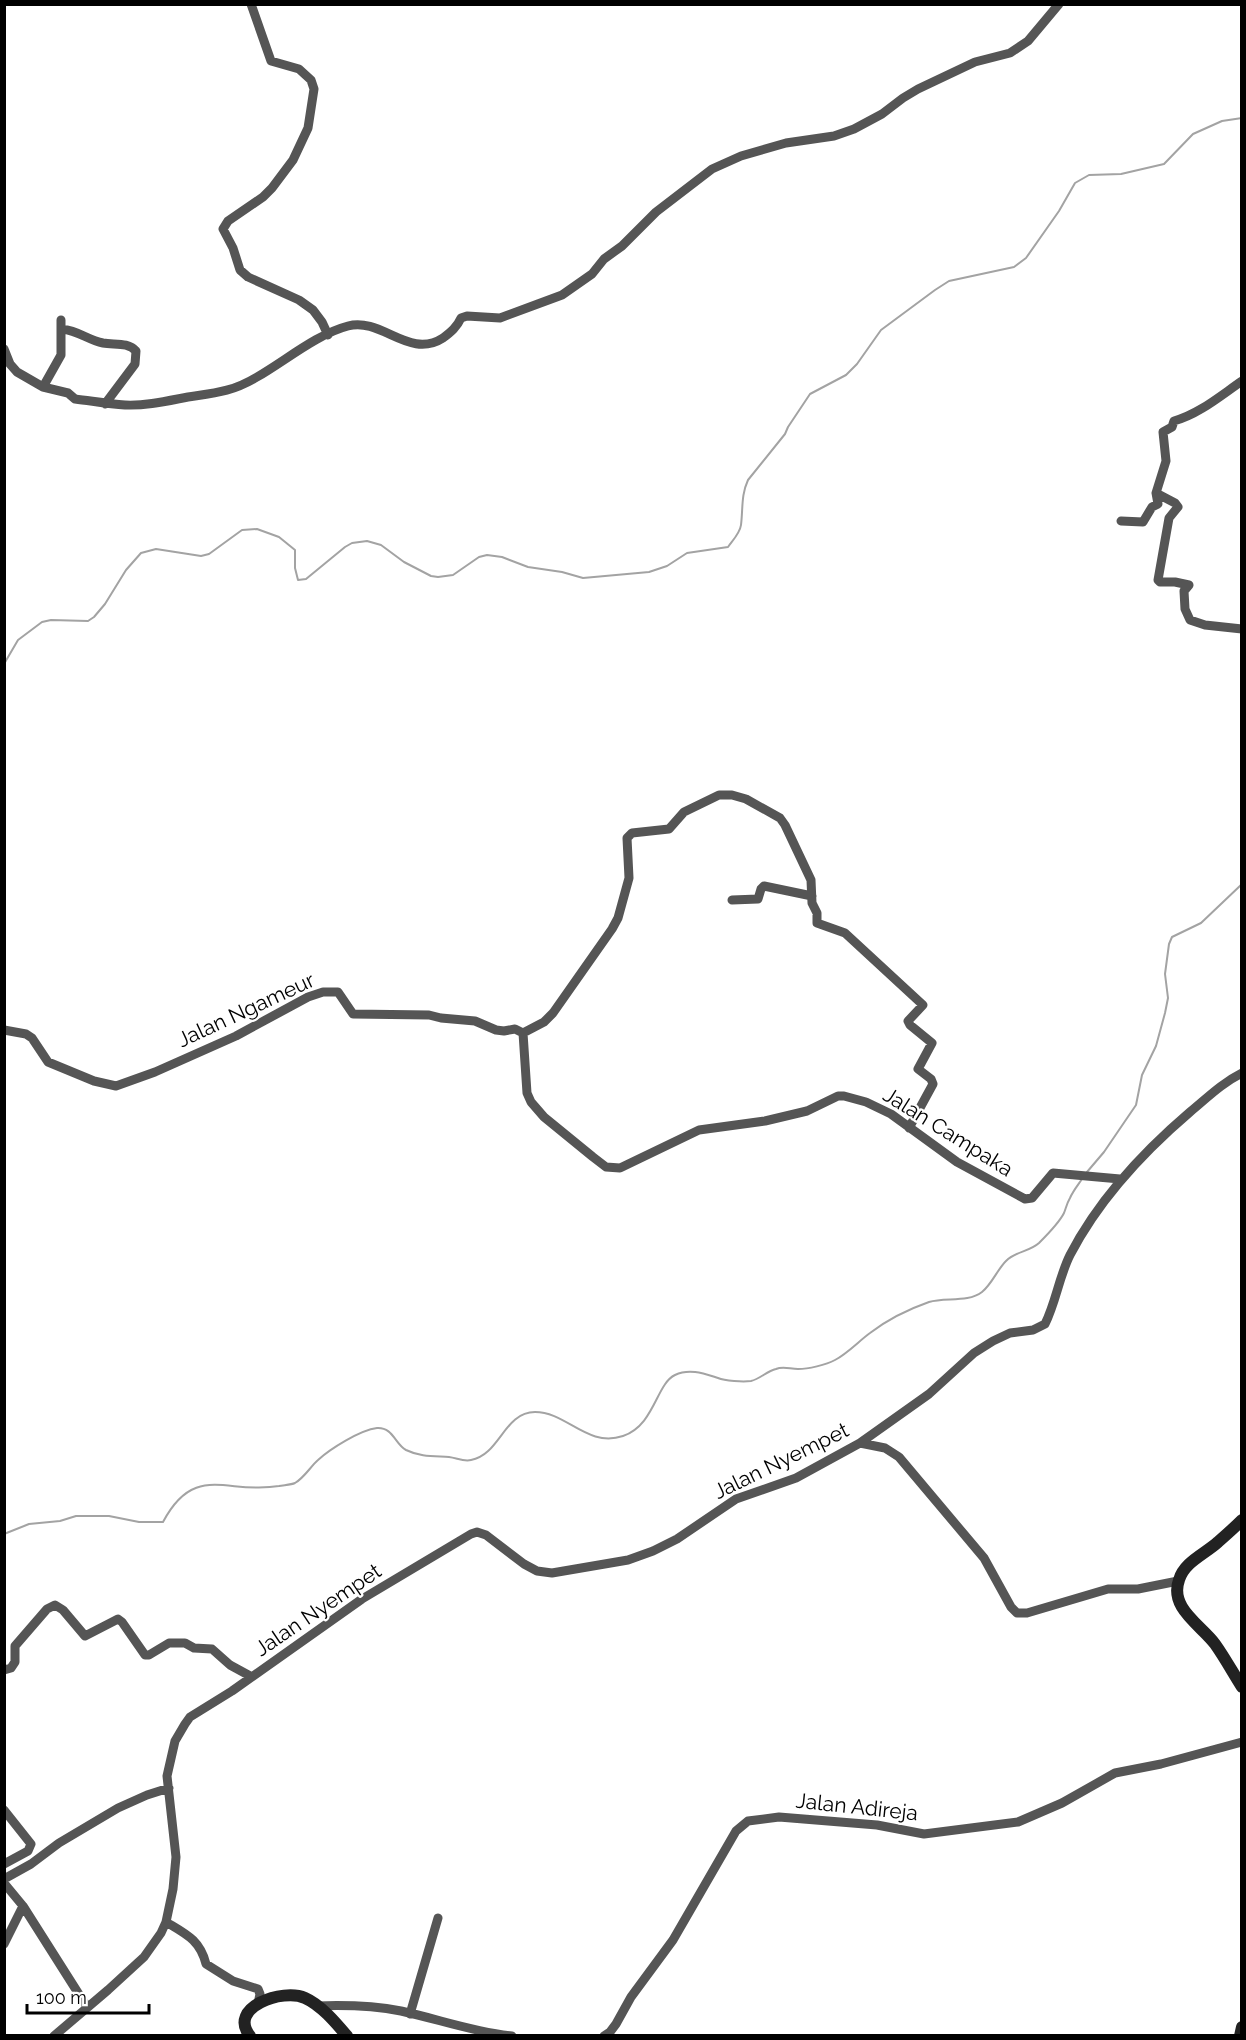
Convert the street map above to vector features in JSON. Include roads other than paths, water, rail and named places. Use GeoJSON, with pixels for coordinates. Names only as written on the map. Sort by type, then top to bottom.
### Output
{"type":"FeatureCollection","features":[{"type":"Feature","properties":{"kind":"street"},"geometry":{"type":"LineString","coordinates":[[252,4],[271,61],[302,71],[311,80],[314,92],[308,128],[293,160],[268,194],[228,221],[223,229],[233,248],[240,270],[248,277],[299,300],[313,310],[328,335]]}},
{"type":"Feature","properties":{"kind":"street"},"geometry":{"type":"LineString","coordinates":[[4,349],[10,364],[17,372],[44,387],[68,393],[75,399],[127,405],[218,394],[257,377],[311,343],[347,326],[360,324],[411,344],[437,342],[456,327],[461,318],[467,316],[500,318],[562,295],[592,274],[604,259],[622,246],[656,212],[712,169],[741,156],[786,143],[834,136],[854,129],[882,114],[918,89],[975,63],[1010,53],[1028,41],[1059,4]]}},
{"type":"Feature","properties":{"kind":"street"},"geometry":{"type":"LineString","coordinates":[[44,387],[61,356],[61,324],[102,343],[128,346],[136,351],[135,364],[105,404]]}},
{"type":"Feature","properties":{"kind":"street"},"geometry":{"type":"LineString","coordinates":[[1121,521],[1143,522],[1152,507],[1158,504],[1156,493],[1166,461],[1163,432],[1172,427],[1174,421],[1204,408],[1242,381]]}},
{"type":"Feature","properties":{"kind":"street"},"geometry":{"type":"LineString","coordinates":[[1156,493],[1178,507],[1169,518],[1158,580],[1189,585],[1184,591],[1185,609],[1190,620],[1205,625],[1242,629]]}},
{"type":"Feature","properties":{"kind":"street"},"geometry":{"type":"LineString","coordinates":[[523,1033],[544,1022],[553,1013],[615,924],[629,878],[627,838],[632,833],[669,829],[684,812],[719,795],[732,795],[746,799],[784,822],[811,880],[817,923],[845,933],[923,1005],[908,1021],[932,1042],[918,1069],[933,1081],[933,1084],[909,1128]]}},
{"type":"Feature","properties":{"kind":"street"},"geometry":{"type":"LineString","coordinates":[[732,900],[758,899],[764,886],[812,896]]}},
{"type":"Feature","properties":{"kind":"street","name":"Jalan Ngameur"},"geometry":{"type":"LineString","coordinates":[[4,1030],[26,1034],[35,1042],[48,1062],[94,1081],[116,1086],[155,1072],[236,1036],[308,997],[323,992],[338,992],[353,1014],[429,1015],[487,1025],[504,1031],[515,1029],[523,1033]]}},
{"type":"Feature","properties":{"kind":"street","name":"Jalan Campaka"},"geometry":{"type":"LineString","coordinates":[[523,1033],[527,1093],[531,1102],[544,1118],[606,1167],[620,1168],[699,1130],[754,1123],[807,1111],[837,1096],[850,1097],[891,1114],[957,1162],[1025,1199],[1032,1198],[1053,1173],[1120,1179]]}},
{"type":"Feature","properties":{"kind":"street","name":"Jalan Nyempet"},"geometry":{"type":"LineString","coordinates":[[54,2036],[144,1957],[166,1922],[173,1890],[176,1857],[167,1776],[175,1741],[190,1717],[252,1677],[362,1599],[471,1534],[477,1532],[486,1535],[537,1571],[552,1573],[574,1571],[628,1560],[677,1539],[736,1500],[796,1478],[860,1443],[929,1394],[974,1353],[1010,1333],[1033,1330],[1045,1324],[1070,1255],[1091,1218],[1120,1179],[1216,1090],[1242,1073]]}},
{"type":"Feature","properties":{"kind":"street"},"geometry":{"type":"LineString","coordinates":[[860,1443],[885,1448],[900,1457],[984,1558],[1011,1607],[1017,1613],[1027,1613],[1108,1589],[1138,1589],[1178,1581]]}},
{"type":"Feature","properties":{"kind":"street"},"geometry":{"type":"LineString","coordinates":[[1242,1520],[1194,1560],[1178,1581],[1177,1594],[1183,1610],[1214,1643],[1242,1687]]}},
{"type":"Feature","properties":{"kind":"street"},"geometry":{"type":"LineString","coordinates":[[4,1670],[11,1668],[15,1662],[15,1646],[47,1609],[55,1605],[63,1610],[86,1636],[118,1619],[145,1655],[169,1643],[185,1643],[194,1648],[212,1649],[230,1665],[252,1677]]}},
{"type":"Feature","properties":{"kind":"street","name":"Jalan Adireja"},"geometry":{"type":"LineString","coordinates":[[604,2036],[616,2024],[631,1997],[674,1940],[736,1831],[748,1821],[779,1817],[877,1825],[924,1834],[960,1827],[1018,1822],[1062,1803],[1115,1773],[1161,1764],[1242,1742]]}},
{"type":"Feature","properties":{"kind":"street"},"geometry":{"type":"LineString","coordinates":[[87,2007],[23,1906],[4,1881],[58,1843],[118,1808],[169,1788]]}},
{"type":"Feature","properties":{"kind":"street"},"geometry":{"type":"LineString","coordinates":[[4,1810],[32,1844],[28,1851],[4,1864]]}},
{"type":"Feature","properties":{"kind":"street"},"geometry":{"type":"LineString","coordinates":[[4,1944],[23,1906]]}},
{"type":"Feature","properties":{"kind":"street"},"geometry":{"type":"LineString","coordinates":[[410,2014],[438,1918]]}},
{"type":"Feature","properties":{"kind":"street"},"geometry":{"type":"LineString","coordinates":[[166,1922],[196,1942],[202,1950],[206,1964],[228,1979],[258,1989],[260,1994],[258,2004]]}},
{"type":"Feature","properties":{"kind":"street"},"geometry":{"type":"LineString","coordinates":[[250,2036],[244,2023],[245,2015],[258,2004],[273,1996],[286,1995],[304,1998],[317,2006],[347,2036]]}},
{"type":"Feature","properties":{"kind":"street"},"geometry":{"type":"LineString","coordinates":[[317,2006],[336,2005],[399,2011],[483,2032],[512,2036]]}},
{"type":"Feature","properties":{"kind":"street"},"geometry":{"type":"LineString","coordinates":[[1239,2036],[1242,2027]]}},
{"type":"Feature","properties":{"kind":"waterway"},"geometry":{"type":"LineString","coordinates":[[4,664],[18,640],[42,622],[51,620],[88,621],[94,617],[126,570],[141,553],[156,549],[201,556],[209,554],[242,530],[257,529],[279,537],[295,550],[298,580],[306,579],[352,543],[367,541],[381,545],[404,562],[431,576],[438,577],[453,575],[479,557],[487,555],[502,557],[528,567],[583,578],[649,572],[667,566],[687,553],[728,547],[740,528],[743,497],[748,480],[785,434],[810,394],[846,375],[857,364],[881,330],[949,281],[1014,267],[1026,258],[1059,211],[1075,183],[1089,175],[1121,174],[1164,164],[1193,134],[1222,121],[1242,118]]}},
{"type":"Feature","properties":{"kind":"waterway"},"geometry":{"type":"LineString","coordinates":[[1087,1172],[1104,1152],[1136,1105],[1142,1075],[1156,1046],[1165,1013],[1168,998],[1165,974],[1172,937],[1201,923],[1242,884]]}},
{"type":"Feature","properties":{"kind":"waterway"},"geometry":{"type":"LineString","coordinates":[[4,1534],[29,1524],[60,1521],[76,1516],[109,1516],[139,1522],[163,1522],[175,1504],[187,1492],[200,1487],[214,1485],[260,1488],[293,1484],[318,1460],[337,1446],[370,1429],[387,1430],[402,1447],[411,1452],[466,1461],[481,1457],[516,1419],[535,1412],[557,1417],[588,1434],[610,1438],[623,1436],[634,1431],[642,1423],[663,1387],[675,1375],[692,1372],[725,1380],[748,1381],[779,1368],[802,1369],[822,1365],[840,1357],[891,1319],[914,1308],[929,1302],[970,1298],[982,1292],[1006,1261],[1035,1246],[1049,1233],[1062,1217],[1071,1195],[1082,1179]]}}]}
